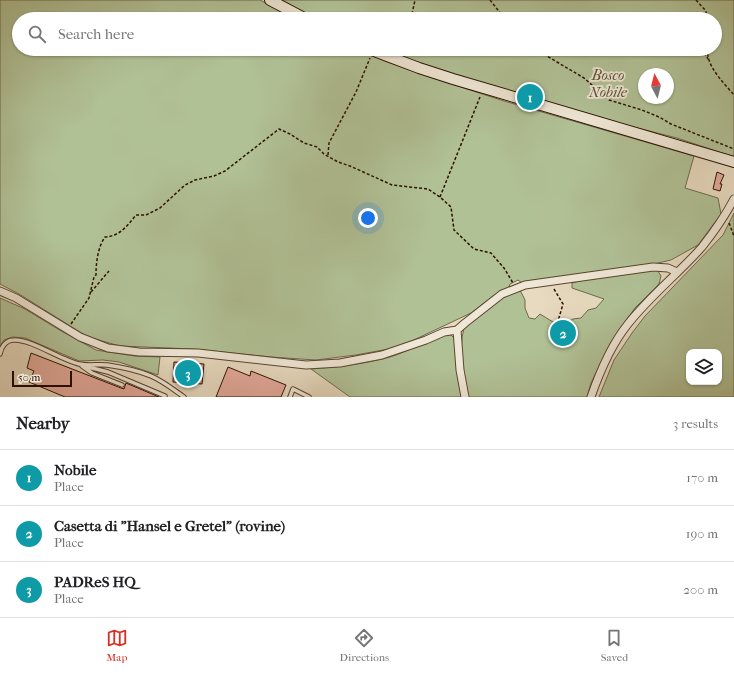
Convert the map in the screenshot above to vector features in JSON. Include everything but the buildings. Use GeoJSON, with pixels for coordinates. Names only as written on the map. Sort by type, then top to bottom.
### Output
{"type":"FeatureCollection","features":[{"type":"Feature","properties":{"kind":"main road"},"geometry":{"type":"LineString","coordinates":[[270,0],[293,12]]}},
{"type":"Feature","properties":{"kind":"main road"},"geometry":{"type":"LineString","coordinates":[[387,56],[419,68],[484,88],[734,162]]}},
{"type":"Feature","properties":{"kind":"street"},"geometry":{"type":"LineString","coordinates":[[591,397],[606,359],[626,325],[652,296],[701,248],[724,216],[734,199]]}},
{"type":"Feature","properties":{"kind":"street"},"geometry":{"type":"LineString","coordinates":[[0,291],[16,298],[92,343],[108,348],[122,351],[198,353],[306,365],[340,363],[382,356],[444,332],[457,330],[502,294],[525,284],[551,282],[653,267],[668,268],[677,272]]}},
{"type":"Feature","properties":{"kind":"street"},"geometry":{"type":"LineString","coordinates":[[457,330],[460,370],[465,397]]}},
{"type":"Feature","properties":{"kind":"lane"},"geometry":{"type":"LineString","coordinates":[[0,354],[3,345],[14,340],[29,343],[79,364],[108,372],[165,396]]}},
{"type":"Feature","properties":{"kind":"lane"},"geometry":{"type":"LineString","coordinates":[[79,364],[92,373],[122,385]]}},
{"type":"Feature","properties":{"kind":"lane"},"geometry":{"type":"LineString","coordinates":[[79,364],[105,364],[151,376],[184,397]]}},
{"type":"Feature","properties":{"kind":"lane"},"geometry":{"type":"LineString","coordinates":[[290,397],[293,389],[309,397]]}},
{"type":"Feature","properties":{"kind":"path"},"geometry":{"type":"LineString","coordinates":[[412,12],[415,0]]}},
{"type":"Feature","properties":{"kind":"path"},"geometry":{"type":"LineString","coordinates":[[490,0],[499,12]]}},
{"type":"Feature","properties":{"kind":"path"},"geometry":{"type":"LineString","coordinates":[[696,0],[706,12]]}},
{"type":"Feature","properties":{"kind":"path"},"geometry":{"type":"LineString","coordinates":[[328,156],[329,144],[338,130],[360,85],[369,56]]}},
{"type":"Feature","properties":{"kind":"path"},"geometry":{"type":"LineString","coordinates":[[547,56],[584,78],[609,100],[659,116],[671,124],[734,149]]}},
{"type":"Feature","properties":{"kind":"path"},"geometry":{"type":"LineString","coordinates":[[706,56],[719,77],[734,94]]}},
{"type":"Feature","properties":{"kind":"path"},"geometry":{"type":"LineString","coordinates":[[440,197],[484,88]]}},
{"type":"Feature","properties":{"kind":"path"},"geometry":{"type":"LineString","coordinates":[[90,294],[94,277],[96,275],[96,265],[101,242],[105,237],[113,237],[123,230],[136,215],[146,215],[160,208],[185,185],[195,180],[214,176],[225,171],[279,129],[290,134],[304,144],[317,147],[338,162],[363,171],[392,185],[428,189],[440,197],[451,207],[454,230],[474,249],[490,253],[504,268],[516,288]]}},
{"type":"Feature","properties":{"kind":"path"},"geometry":{"type":"LineString","coordinates":[[724,216],[734,236]]}},
{"type":"Feature","properties":{"kind":"path"},"geometry":{"type":"LineString","coordinates":[[67,329],[90,294],[109,271]]}},
{"type":"Feature","properties":{"kind":"path"},"geometry":{"type":"LineString","coordinates":[[551,282],[563,304],[556,328],[554,329],[553,333],[559,340],[566,339]]}},
{"type":"Feature","properties":{"kind":"green space"},"geometry":{"type":"Polygon","coordinates":[[[0,0],[260,0],[283,12],[12,12],[12,56],[372,56],[418,73],[504,101],[694,156],[685,188],[718,198],[721,214],[698,245],[671,260],[654,264],[522,283],[518,280],[510,284],[509,287],[493,296],[471,313],[399,347],[356,355],[316,360],[193,349],[120,346],[88,337],[19,294],[0,284],[0,0]]]}},
{"type":"Feature","properties":{"kind":"green space","name":"Bosco Nobile"},"geometry":{"type":"Polygon","coordinates":[[[280,0],[734,0],[734,157],[677,138],[606,120],[453,75],[401,56],[722,56],[722,12],[303,12],[280,0]]]}},
{"type":"Feature","properties":{"kind":"green space"},"geometry":{"type":"Polygon","coordinates":[[[734,213],[734,397],[599,397],[614,360],[645,316],[723,235],[734,213]]]}},
{"type":"Feature","properties":{"kind":"green space"},"geometry":{"type":"Polygon","coordinates":[[[655,270],[658,271],[661,276],[659,284],[635,308],[611,342],[591,383],[587,397],[468,397],[461,354],[464,328],[502,297],[520,290],[525,300],[525,308],[529,318],[535,319],[540,314],[553,322],[566,323],[573,319],[581,318],[588,310],[596,308],[604,299],[572,288],[572,283],[583,280],[655,270]]]}},
{"type":"Feature","properties":{"kind":"green space"},"geometry":{"type":"Polygon","coordinates":[[[0,298],[25,309],[96,350],[135,356],[160,357],[158,375],[119,362],[103,360],[79,361],[25,338],[13,337],[4,340],[0,347],[0,298]]]}},
{"type":"Feature","properties":{"kind":"green space"},"geometry":{"type":"Polygon","coordinates":[[[450,334],[456,340],[462,397],[350,397],[311,369],[351,365],[390,357],[435,338],[450,334]]]}},
{"type":"Feature","properties":{"kind":"place","name":"Nobile"},"geometry":{"type":"Point","coordinates":[530,97]}},
{"type":"Feature","properties":{"kind":"place","name":"Casetta di \"Hansel e Gretel\" (rovine)"},"geometry":{"type":"Point","coordinates":[563,333]}},
{"type":"Feature","properties":{"kind":"place","name":"PADReS HQ"},"geometry":{"type":"Point","coordinates":[188,373]}}]}
